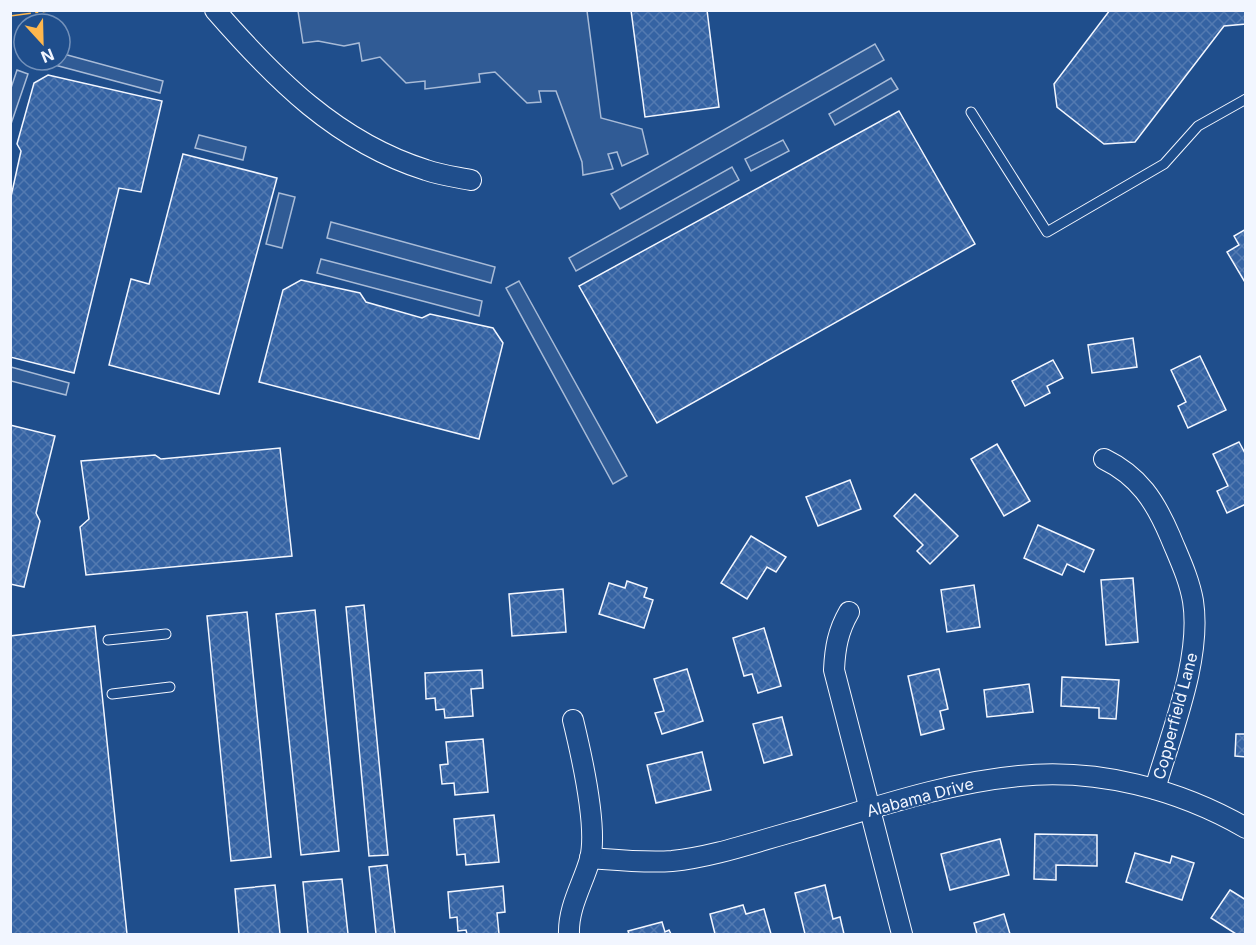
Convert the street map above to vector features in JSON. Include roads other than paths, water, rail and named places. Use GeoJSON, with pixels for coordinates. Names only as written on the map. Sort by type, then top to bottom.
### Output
{"type":"FeatureCollection","features":[{"type":"Feature","properties":{"kind":"street"},"geometry":{"type":"LineString","coordinates":[[216,10],[265,68],[329,121],[365,143],[425,170],[471,180]]}},
{"type":"Feature","properties":{"kind":"street","name":"Copperfield Lane"},"geometry":{"type":"LineString","coordinates":[[1104,459],[1123,468],[1152,498],[1187,576],[1193,602],[1192,655],[1155,789]]}},
{"type":"Feature","properties":{"kind":"street"},"geometry":{"type":"LineString","coordinates":[[849,612],[841,627],[835,648],[834,670],[902,934]]}},
{"type":"Feature","properties":{"kind":"street"},"geometry":{"type":"LineString","coordinates":[[569,934],[569,924],[578,887],[590,858],[591,829],[586,786],[573,720]]}},
{"type":"Feature","properties":{"kind":"street","name":"Alabama Drive"},"geometry":{"type":"LineString","coordinates":[[590,858],[634,862],[673,861],[746,845],[975,782],[1020,776],[1065,775],[1100,778],[1155,789],[1203,806],[1245,828]]}},
{"type":"Feature","properties":{"kind":"lane"},"geometry":{"type":"LineString","coordinates":[[971,112],[1047,232],[1164,164],[1198,126],[1245,99]]}},
{"type":"Feature","properties":{"kind":"lane"},"geometry":{"type":"LineString","coordinates":[[108,640],[166,634]]}},
{"type":"Feature","properties":{"kind":"lane"},"geometry":{"type":"LineString","coordinates":[[112,694],[170,687]]}}]}
